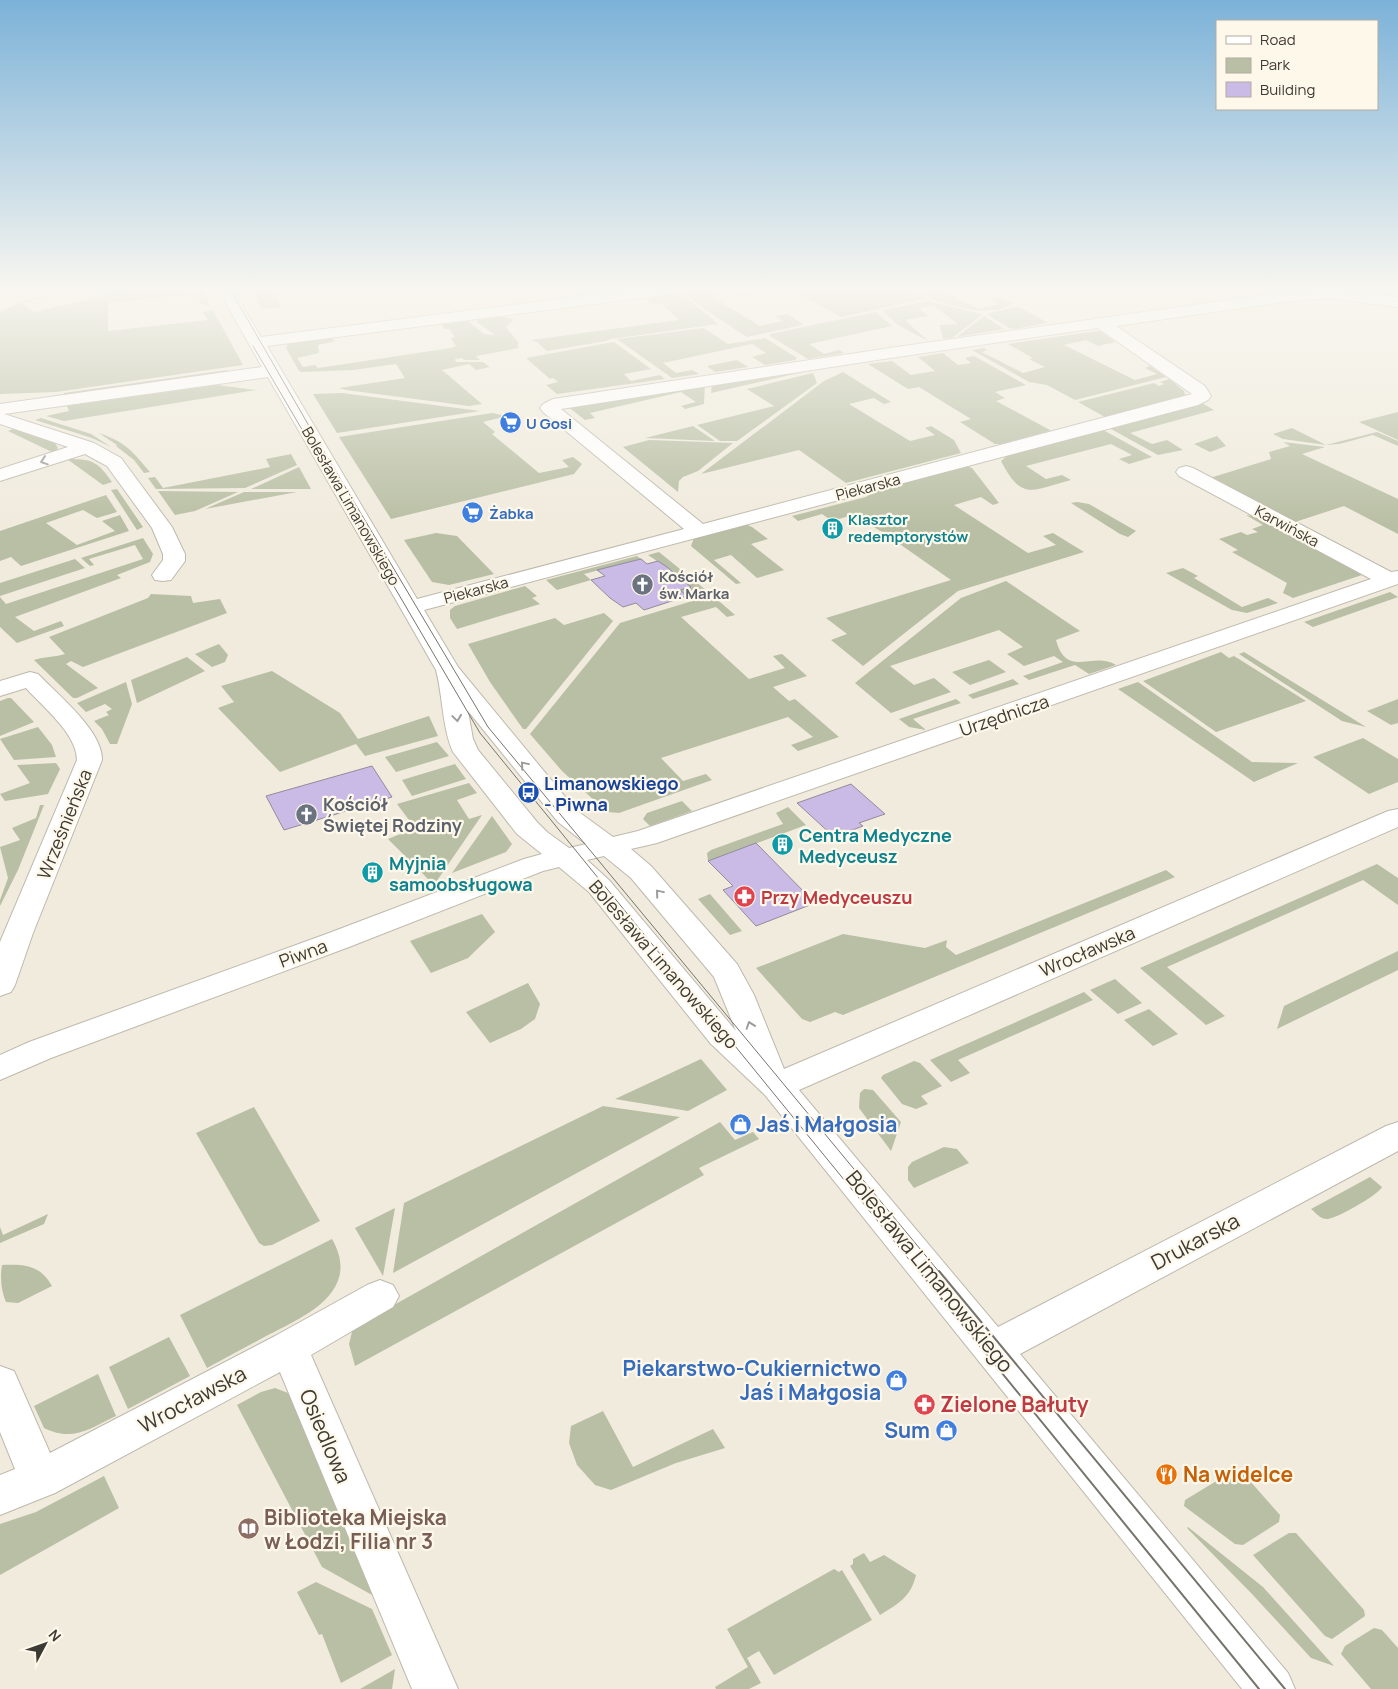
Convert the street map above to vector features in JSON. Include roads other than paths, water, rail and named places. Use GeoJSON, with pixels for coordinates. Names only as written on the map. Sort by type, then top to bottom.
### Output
{"type":"FeatureCollection","features":[{"type":"Feature","properties":{"kind":"street","name":"Bolesława Limanowskiego"},"geometry":{"type":"LineString","coordinates":[[270,368],[448,670],[567,816],[641,872],[726,971],[737,988],[760,1054],[777,1086]]}},
{"type":"Feature","properties":{"kind":"street"},"geometry":{"type":"LineString","coordinates":[[699,531],[549,408],[791,368]]}},
{"type":"Feature","properties":{"kind":"street","name":"Piekarska"},"geometry":{"type":"LineString","coordinates":[[410,607],[1183,403],[1202,396],[1199,390],[1167,368]]}},
{"type":"Feature","properties":{"kind":"street"},"geometry":{"type":"LineString","coordinates":[[0,409],[272,371]]}},
{"type":"Feature","properties":{"kind":"street"},"geometry":{"type":"LineString","coordinates":[[0,418],[87,447],[114,462],[162,527],[174,554],[174,562],[163,575]]}},
{"type":"Feature","properties":{"kind":"street"},"geometry":{"type":"LineString","coordinates":[[0,475],[87,447]]}},
{"type":"Feature","properties":{"kind":"street","name":"Karwińska"},"geometry":{"type":"LineString","coordinates":[[1186,472],[1393,578]]}},
{"type":"Feature","properties":{"kind":"street","name":"Urzędnicza"},"geometry":{"type":"LineString","coordinates":[[609,847],[647,837],[922,743],[1393,578]]}},
{"type":"Feature","properties":{"kind":"street","name":"Bolesława Limanowskiego"},"geometry":{"type":"LineString","coordinates":[[448,670],[460,739],[466,752],[527,828],[599,886],[722,1036],[777,1086],[1272,1689]]}},
{"type":"Feature","properties":{"kind":"street","name":"Wrześnieńska"},"geometry":{"type":"LineString","coordinates":[[0,689],[30,678],[82,734],[88,743],[90,756],[89,764],[9,936],[0,985]]}},
{"type":"Feature","properties":{"kind":"street","name":"Wrocławska"},"geometry":{"type":"LineString","coordinates":[[777,1086],[1398,817]]}},
{"type":"Feature","properties":{"kind":"street","name":"Piwna"},"geometry":{"type":"LineString","coordinates":[[0,1068],[40,1050],[330,943],[534,865],[609,847]]}},
{"type":"Feature","properties":{"kind":"street","name":"Drukarska"},"geometry":{"type":"LineString","coordinates":[[994,1349],[1398,1135]]}},
{"type":"Feature","properties":{"kind":"street","name":"Wrocławska"},"geometry":{"type":"LineString","coordinates":[[0,1495],[40,1480],[289,1348],[380,1296]]}},
{"type":"Feature","properties":{"kind":"street","name":"Osiedlowa"},"geometry":{"type":"LineString","coordinates":[[289,1348],[435,1689]]}},
{"type":"Feature","properties":{"kind":"street"},"geometry":{"type":"LineString","coordinates":[[0,1382],[40,1480]]}},
{"type":"Feature","properties":{"kind":"tram line"},"geometry":{"type":"LineString","coordinates":[[266,368],[480,733],[920,1273]]}},
{"type":"Feature","properties":{"kind":"tram line"},"geometry":{"type":"LineString","coordinates":[[275,368],[488,727],[940,1273]]}},
{"type":"Feature","properties":{"kind":"tram line"},"geometry":{"type":"LineString","coordinates":[[919,1271],[1259,1689]]}},
{"type":"Feature","properties":{"kind":"tram line"},"geometry":{"type":"LineString","coordinates":[[939,1271],[1285,1689]]}},
{"type":"Feature","properties":{"kind":"place","name":"U Gosi"},"geometry":{"type":"Point","coordinates":[510,423]}},
{"type":"Feature","properties":{"kind":"place","name":"Żabka"},"geometry":{"type":"Point","coordinates":[473,513]}},
{"type":"Feature","properties":{"kind":"place","name":"Klasztor redemptorystów"},"geometry":{"type":"Point","coordinates":[832,528]}},
{"type":"Feature","properties":{"kind":"place","name":"Kościół św. Marka"},"geometry":{"type":"Point","coordinates":[643,585]}},
{"type":"Feature","properties":{"kind":"place","name":"Limanowskiego - Piwna"},"geometry":{"type":"Point","coordinates":[528,793]}},
{"type":"Feature","properties":{"kind":"place","name":"Kościół Świętej Rodziny"},"geometry":{"type":"Point","coordinates":[307,814]}},
{"type":"Feature","properties":{"kind":"place","name":"Centra Medyczne Medyceusz"},"geometry":{"type":"Point","coordinates":[783,845]}},
{"type":"Feature","properties":{"kind":"place","name":"Myjnia samoobsługowa"},"geometry":{"type":"Point","coordinates":[373,873]}},
{"type":"Feature","properties":{"kind":"place","name":"Przy Medyceuszu"},"geometry":{"type":"Point","coordinates":[745,897]}},
{"type":"Feature","properties":{"kind":"place","name":"Jaś i Małgosia"},"geometry":{"type":"Point","coordinates":[740,1124]}},
{"type":"Feature","properties":{"kind":"place","name":"Piekarstwo-Cukiernictwo Jaś i Małgosia"},"geometry":{"type":"Point","coordinates":[897,1380]}},
{"type":"Feature","properties":{"kind":"place","name":"Zielone Bałuty"},"geometry":{"type":"Point","coordinates":[924,1404]}},
{"type":"Feature","properties":{"kind":"place","name":"Sum"},"geometry":{"type":"Point","coordinates":[946,1430]}},
{"type":"Feature","properties":{"kind":"place","name":"Na widelce"},"geometry":{"type":"Point","coordinates":[1167,1474]}},
{"type":"Feature","properties":{"kind":"place","name":"Biblioteka Miejska w Łodzi, Filia nr 3"},"geometry":{"type":"Point","coordinates":[248,1529]}}]}
